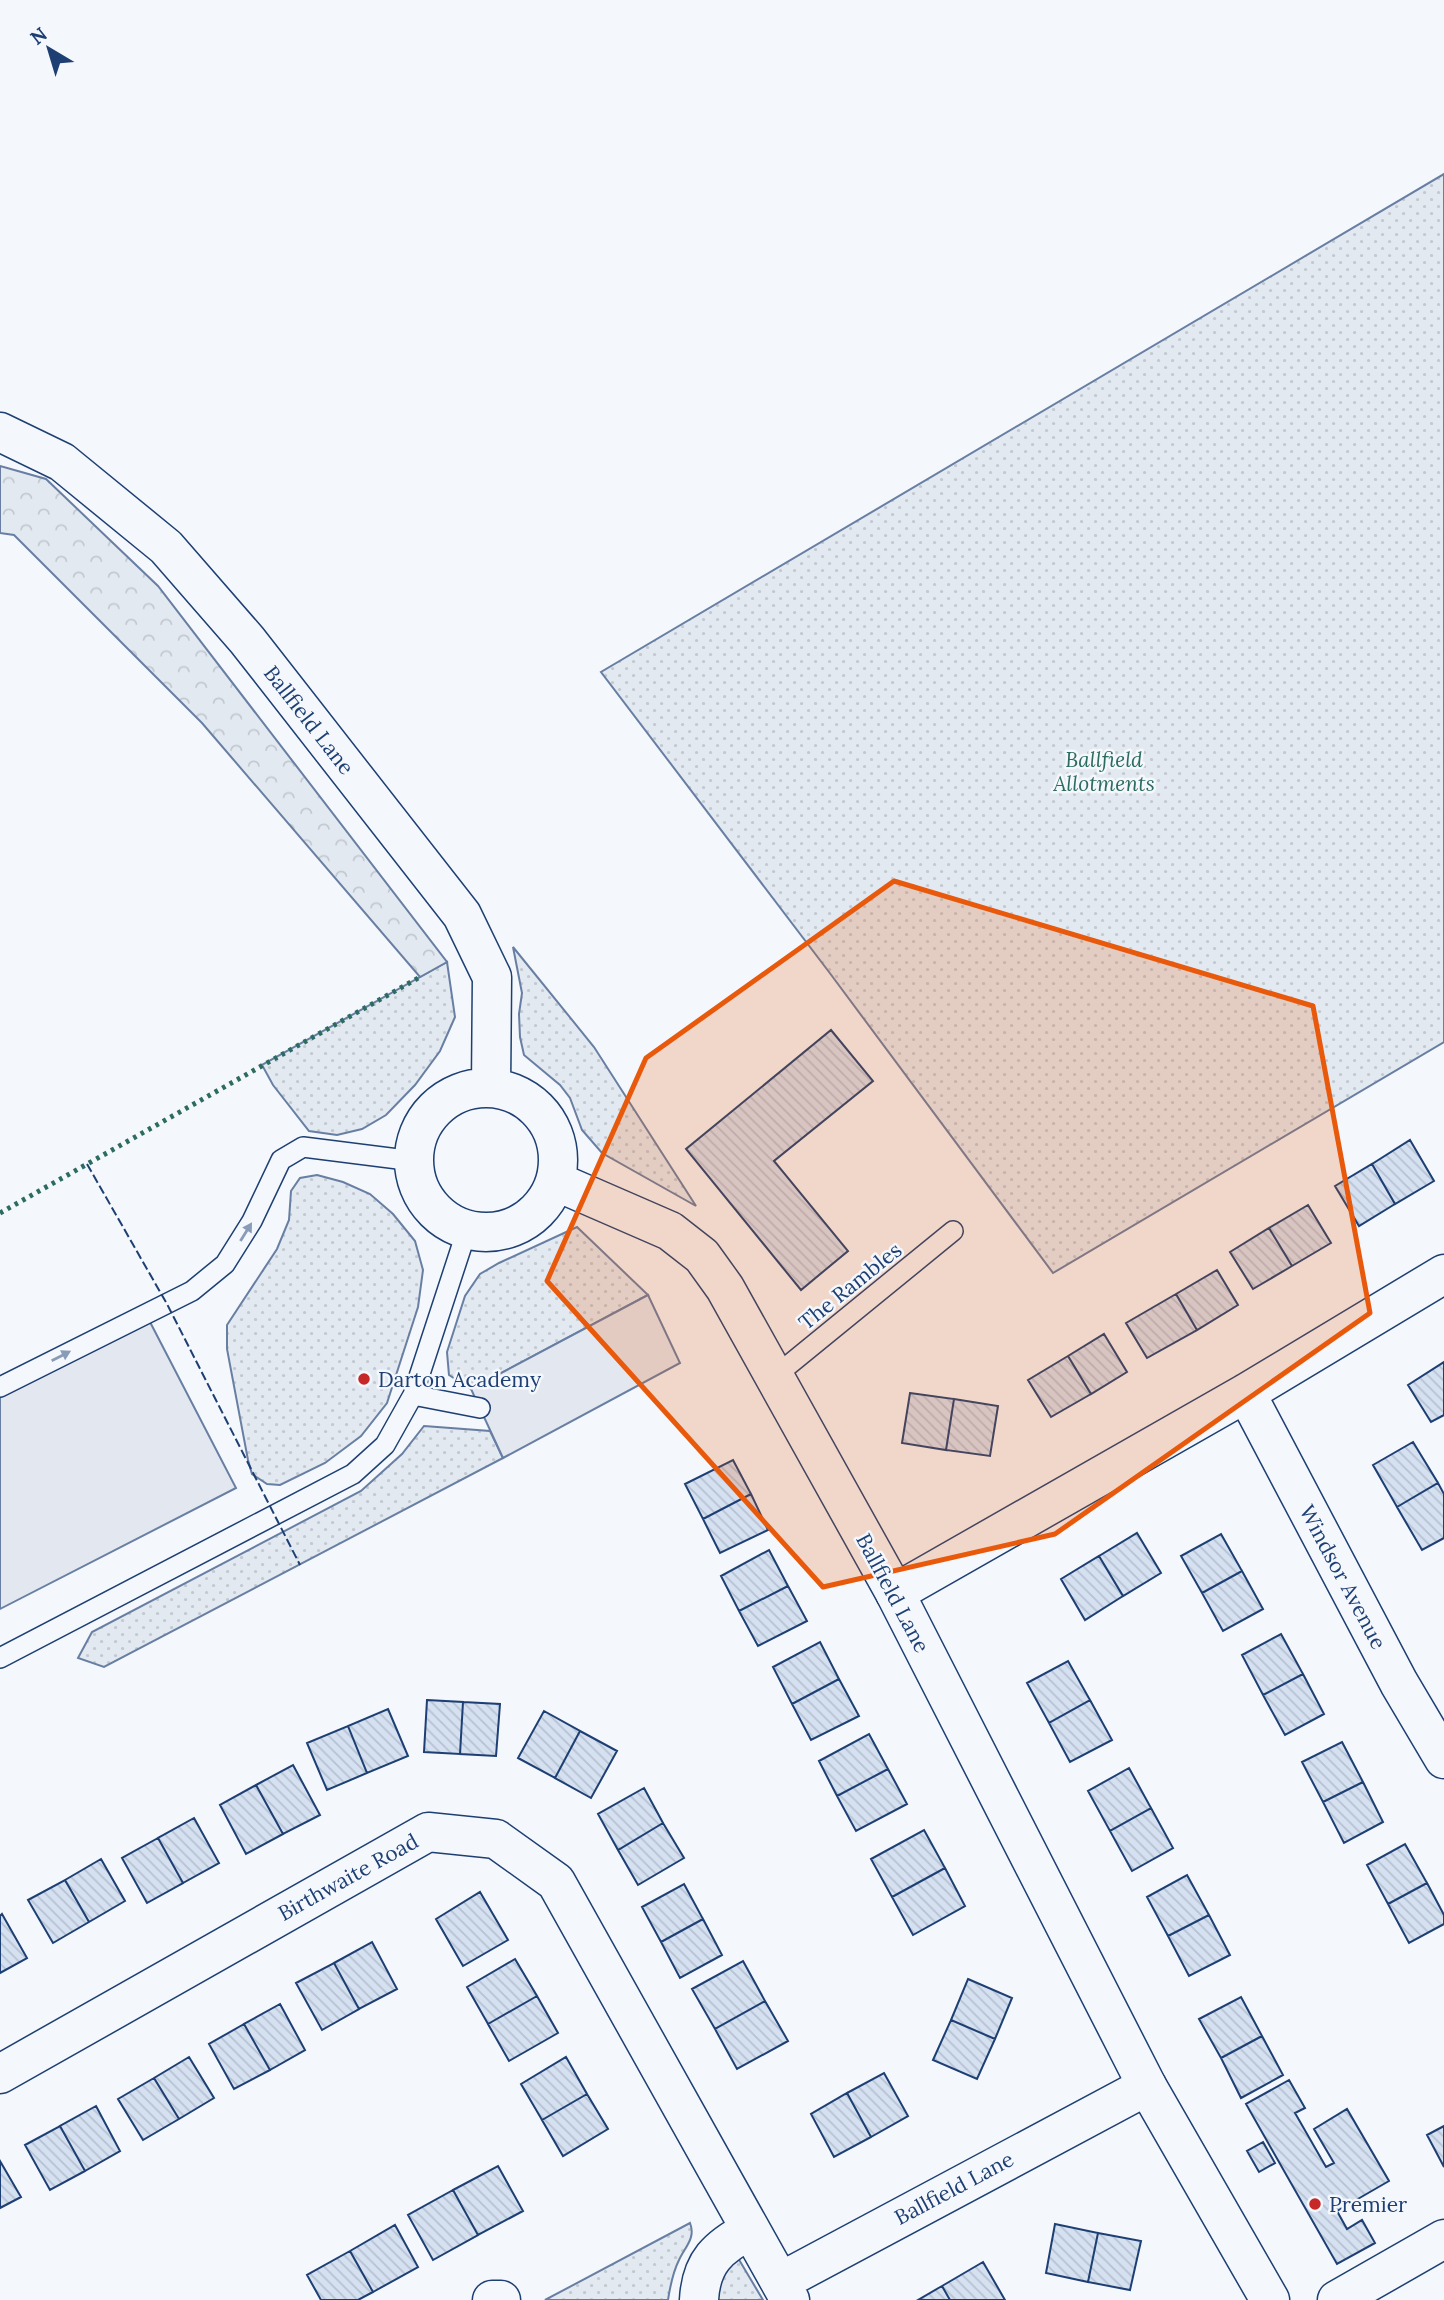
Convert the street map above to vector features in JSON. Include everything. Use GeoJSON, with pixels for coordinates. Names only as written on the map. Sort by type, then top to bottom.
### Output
{"type":"FeatureCollection","features":[{"type":"Feature","properties":{"kind":"street","name":"Ballfield Lane"},"geometry":{"type":"LineString","coordinates":[[0,432],[62,462],[166,547],[247,640],[462,915],[492,977],[491,1088]]}},
{"type":"Feature","properties":{"kind":"street"},"geometry":{"type":"LineString","coordinates":[[491,1088],[522,1098],[545,1119],[555,1139],[558,1160],[555,1181],[545,1201],[530,1217],[511,1228],[489,1233],[467,1230],[446,1221],[429,1205],[418,1185],[414,1161],[417,1138],[428,1116],[446,1100],[467,1090],[491,1088]]}},
{"type":"Feature","properties":{"kind":"street","name":"Ballfield Lane"},"geometry":{"type":"LineString","coordinates":[[555,1181],[670,1231],[702,1256],[725,1288],[895,1594],[1147,2086],[1270,2300]]}},
{"type":"Feature","properties":{"kind":"street"},"geometry":{"type":"LineString","coordinates":[[895,1594],[1246,1393],[1444,1274]]}},
{"type":"Feature","properties":{"kind":"street","name":"Windsor Avenue"},"geometry":{"type":"LineString","coordinates":[[1246,1393],[1399,1683],[1444,1759]]}},
{"type":"Feature","properties":{"kind":"street","name":"Birthwaite Road"},"geometry":{"type":"LineString","coordinates":[[0,2074],[428,1832],[496,1839],[556,1882],[785,2291]]}},
{"type":"Feature","properties":{"kind":"street","name":"Ballfield Lane"},"geometry":{"type":"LineString","coordinates":[[785,2291],[1147,2086]]}},
{"type":"Feature","properties":{"kind":"street"},"geometry":{"type":"LineString","coordinates":[[699,2300],[699,2286],[713,2257],[728,2242],[750,2230]]}},
{"type":"Feature","properties":{"kind":"street"},"geometry":{"type":"LineString","coordinates":[[1337,2300],[1444,2239]]}},
{"type":"Feature","properties":{"kind":"street"},"geometry":{"type":"LineString","coordinates":[[492,2300],[500,2300]]}},
{"type":"Feature","properties":{"kind":"lane"},"geometry":{"type":"LineString","coordinates":[[0,1387],[192,1291],[225,1264],[252,1221],[281,1160],[303,1147],[414,1161]]}},
{"type":"Feature","properties":{"kind":"lane"},"geometry":{"type":"LineString","coordinates":[[0,1658],[353,1474],[385,1445],[413,1395],[467,1230]]}},
{"type":"Feature","properties":{"kind":"lane","name":"The Rambles"},"geometry":{"type":"LineString","coordinates":[[774,1377],[953,1231]]}},
{"type":"Feature","properties":{"kind":"lane"},"geometry":{"type":"LineString","coordinates":[[413,1395],[480,1408]]}},
{"type":"Feature","properties":{"kind":"highlighted area"},"geometry":{"type":"Polygon","coordinates":[[[894,881],[1313,1006],[1370,1313],[1055,1534],[823,1587],[547,1281],[646,1058],[894,881]]]}},
{"type":"Feature","properties":{"kind":"green space","name":"Ballfield Allotments"},"geometry":{"type":"Polygon","coordinates":[[[1444,174],[1444,1042],[1053,1273],[601,672],[1444,174]]]}},
{"type":"Feature","properties":{"kind":"green space"},"geometry":{"type":"Polygon","coordinates":[[[0,466],[46,479],[158,586],[447,962],[420,977],[202,723],[14,535],[0,533],[0,466]]]}},
{"type":"Feature","properties":{"kind":"green space"},"geometry":{"type":"Polygon","coordinates":[[[513,947],[594,1047],[696,1206],[602,1153],[582,1130],[570,1098],[560,1085],[524,1055],[519,1014],[522,993],[513,947]]]}},
{"type":"Feature","properties":{"kind":"green space"},"geometry":{"type":"Polygon","coordinates":[[[447,962],[455,1017],[440,1051],[415,1085],[386,1115],[362,1129],[337,1135],[309,1131],[273,1085],[262,1065],[447,962]]]}},
{"type":"Feature","properties":{"kind":"green space"},"geometry":{"type":"Polygon","coordinates":[[[317,1175],[343,1182],[370,1194],[393,1214],[415,1241],[423,1270],[418,1307],[387,1403],[361,1436],[325,1463],[280,1485],[267,1484],[252,1474],[248,1460],[227,1349],[227,1325],[277,1249],[289,1220],[291,1191],[300,1178],[317,1175]]]}},
{"type":"Feature","properties":{"kind":"green space"},"geometry":{"type":"Polygon","coordinates":[[[577,1227],[648,1295],[471,1389],[449,1375],[447,1352],[465,1296],[480,1274],[577,1227]]]}},
{"type":"Feature","properties":{"kind":"green space"},"geometry":{"type":"Polygon","coordinates":[[[424,1426],[490,1431],[503,1458],[104,1667],[78,1658],[92,1632],[361,1491],[402,1454],[424,1426]]]}},
{"type":"Feature","properties":{"kind":"green space"},"geometry":{"type":"Polygon","coordinates":[[[690,2223],[691,2238],[675,2269],[668,2300],[545,2300],[690,2223]]]}},
{"type":"Feature","properties":{"kind":"green space"},"geometry":{"type":"Polygon","coordinates":[[[738,2258],[763,2300],[715,2300],[719,2278],[738,2258]]]}},
{"type":"Feature","properties":{"kind":"shaded area"},"geometry":{"type":"Polygon","coordinates":[[[648,1295],[680,1363],[503,1458],[471,1389],[648,1295]]]}},
{"type":"Feature","properties":{"kind":"shaded area"},"geometry":{"type":"Polygon","coordinates":[[[150,1322],[236,1488],[0,1609],[0,1397],[150,1322]]]}},
{"type":"Feature","properties":{"kind":"building"},"geometry":{"type":"Polygon","coordinates":[[[831,1030],[873,1081],[774,1161],[848,1251],[801,1290],[686,1149],[831,1030]]]}},
{"type":"Feature","properties":{"kind":"building"},"geometry":{"type":"Polygon","coordinates":[[[1410,1140],[1434,1181],[1395,1204],[1372,1164],[1410,1140]]]}},
{"type":"Feature","properties":{"kind":"building"},"geometry":{"type":"Polygon","coordinates":[[[1372,1164],[1395,1204],[1359,1226],[1335,1186],[1372,1164]]]}},
{"type":"Feature","properties":{"kind":"building"},"geometry":{"type":"Polygon","coordinates":[[[1308,1205],[1331,1243],[1292,1266],[1269,1228],[1308,1205]]]}},
{"type":"Feature","properties":{"kind":"building"},"geometry":{"type":"Polygon","coordinates":[[[1269,1228],[1292,1266],[1253,1289],[1230,1252],[1269,1228]]]}},
{"type":"Feature","properties":{"kind":"building"},"geometry":{"type":"Polygon","coordinates":[[[1217,1270],[1238,1305],[1197,1330],[1176,1294],[1217,1270]]]}},
{"type":"Feature","properties":{"kind":"building"},"geometry":{"type":"Polygon","coordinates":[[[1176,1294],[1197,1330],[1147,1358],[1126,1323],[1176,1294]]]}},
{"type":"Feature","properties":{"kind":"building"},"geometry":{"type":"Polygon","coordinates":[[[1104,1334],[1127,1372],[1091,1394],[1068,1356],[1104,1334]]]}},
{"type":"Feature","properties":{"kind":"building"},"geometry":{"type":"Polygon","coordinates":[[[1068,1356],[1091,1394],[1051,1417],[1028,1380],[1068,1356]]]}},
{"type":"Feature","properties":{"kind":"building"},"geometry":{"type":"Polygon","coordinates":[[[1444,1362],[1444,1415],[1431,1422],[1408,1385],[1444,1362]]]}},
{"type":"Feature","properties":{"kind":"building"},"geometry":{"type":"Polygon","coordinates":[[[910,1393],[954,1399],[946,1450],[902,1443],[910,1393]]]}},
{"type":"Feature","properties":{"kind":"building"},"geometry":{"type":"Polygon","coordinates":[[[954,1399],[998,1406],[990,1456],[946,1450],[954,1399]]]}},
{"type":"Feature","properties":{"kind":"building"},"geometry":{"type":"Polygon","coordinates":[[[1413,1442],[1438,1483],[1397,1507],[1373,1465],[1413,1442]]]}},
{"type":"Feature","properties":{"kind":"building"},"geometry":{"type":"Polygon","coordinates":[[[733,1460],[751,1494],[703,1519],[685,1484],[733,1460]]]}},
{"type":"Feature","properties":{"kind":"building"},"geometry":{"type":"Polygon","coordinates":[[[1438,1483],[1444,1494],[1444,1538],[1422,1550],[1397,1507],[1438,1483]]]}},
{"type":"Feature","properties":{"kind":"building"},"geometry":{"type":"Polygon","coordinates":[[[751,1494],[768,1530],[720,1553],[703,1519],[751,1494]]]}},
{"type":"Feature","properties":{"kind":"building"},"geometry":{"type":"Polygon","coordinates":[[[1137,1533],[1161,1573],[1123,1596],[1099,1556],[1137,1533]]]}},
{"type":"Feature","properties":{"kind":"building"},"geometry":{"type":"Polygon","coordinates":[[[1221,1534],[1242,1571],[1202,1593],[1181,1556],[1221,1534]]]}},
{"type":"Feature","properties":{"kind":"building"},"geometry":{"type":"Polygon","coordinates":[[[769,1550],[788,1586],[739,1611],[721,1576],[769,1550]]]}},
{"type":"Feature","properties":{"kind":"building"},"geometry":{"type":"Polygon","coordinates":[[[1099,1556],[1123,1596],[1085,1620],[1061,1579],[1099,1556]]]}},
{"type":"Feature","properties":{"kind":"building"},"geometry":{"type":"Polygon","coordinates":[[[1242,1571],[1263,1609],[1223,1631],[1202,1593],[1242,1571]]]}},
{"type":"Feature","properties":{"kind":"building"},"geometry":{"type":"Polygon","coordinates":[[[788,1586],[807,1621],[758,1646],[739,1611],[788,1586]]]}},
{"type":"Feature","properties":{"kind":"building"},"geometry":{"type":"Polygon","coordinates":[[[1281,1634],[1303,1674],[1263,1695],[1242,1655],[1281,1634]]]}},
{"type":"Feature","properties":{"kind":"building"},"geometry":{"type":"Polygon","coordinates":[[[820,1642],[839,1679],[792,1704],[773,1667],[820,1642]]]}},
{"type":"Feature","properties":{"kind":"building"},"geometry":{"type":"Polygon","coordinates":[[[1068,1661],[1090,1700],[1049,1723],[1027,1683],[1068,1661]]]}},
{"type":"Feature","properties":{"kind":"building"},"geometry":{"type":"Polygon","coordinates":[[[1303,1674],[1324,1714],[1285,1735],[1263,1695],[1303,1674]]]}},
{"type":"Feature","properties":{"kind":"building"},"geometry":{"type":"Polygon","coordinates":[[[839,1679],[859,1716],[811,1740],[792,1704],[839,1679]]]}},
{"type":"Feature","properties":{"kind":"building"},"geometry":{"type":"Polygon","coordinates":[[[427,1700],[463,1702],[460,1754],[424,1752],[427,1700]]]}},
{"type":"Feature","properties":{"kind":"building"},"geometry":{"type":"Polygon","coordinates":[[[1090,1700],[1112,1740],[1070,1762],[1049,1723],[1090,1700]]]}},
{"type":"Feature","properties":{"kind":"building"},"geometry":{"type":"Polygon","coordinates":[[[463,1702],[500,1704],[496,1756],[460,1754],[463,1702]]]}},
{"type":"Feature","properties":{"kind":"building"},"geometry":{"type":"Polygon","coordinates":[[[388,1709],[408,1756],[367,1773],[348,1726],[388,1709]]]}},
{"type":"Feature","properties":{"kind":"building"},"geometry":{"type":"Polygon","coordinates":[[[544,1711],[580,1731],[555,1778],[518,1758],[544,1711]]]}},
{"type":"Feature","properties":{"kind":"building"},"geometry":{"type":"Polygon","coordinates":[[[348,1726],[367,1773],[327,1790],[307,1743],[348,1726]]]}},
{"type":"Feature","properties":{"kind":"building"},"geometry":{"type":"Polygon","coordinates":[[[580,1731],[617,1751],[591,1798],[555,1778],[580,1731]]]}},
{"type":"Feature","properties":{"kind":"building"},"geometry":{"type":"Polygon","coordinates":[[[869,1734],[888,1769],[837,1796],[819,1761],[869,1734]]]}},
{"type":"Feature","properties":{"kind":"building"},"geometry":{"type":"Polygon","coordinates":[[[1342,1742],[1363,1782],[1323,1802],[1302,1762],[1342,1742]]]}},
{"type":"Feature","properties":{"kind":"building"},"geometry":{"type":"Polygon","coordinates":[[[293,1765],[320,1815],[283,1834],[256,1785],[293,1765]]]}},
{"type":"Feature","properties":{"kind":"building"},"geometry":{"type":"Polygon","coordinates":[[[1129,1768],[1151,1808],[1110,1831],[1088,1791],[1129,1768]]]}},
{"type":"Feature","properties":{"kind":"building"},"geometry":{"type":"Polygon","coordinates":[[[888,1769],[907,1804],[856,1831],[837,1796],[888,1769]]]}},
{"type":"Feature","properties":{"kind":"building"},"geometry":{"type":"Polygon","coordinates":[[[1363,1782],[1383,1822],[1344,1843],[1323,1802],[1363,1782]]]}},
{"type":"Feature","properties":{"kind":"building"},"geometry":{"type":"Polygon","coordinates":[[[256,1785],[283,1834],[246,1854],[220,1805],[256,1785]]]}},
{"type":"Feature","properties":{"kind":"building"},"geometry":{"type":"Polygon","coordinates":[[[644,1788],[663,1823],[618,1850],[598,1814],[644,1788]]]}},
{"type":"Feature","properties":{"kind":"building"},"geometry":{"type":"Polygon","coordinates":[[[1151,1808],[1173,1848],[1132,1871],[1110,1831],[1151,1808]]]}},
{"type":"Feature","properties":{"kind":"building"},"geometry":{"type":"Polygon","coordinates":[[[194,1818],[219,1863],[183,1883],[158,1838],[194,1818]]]}},
{"type":"Feature","properties":{"kind":"building"},"geometry":{"type":"Polygon","coordinates":[[[663,1823],[684,1858],[638,1885],[618,1850],[663,1823]]]}},
{"type":"Feature","properties":{"kind":"building"},"geometry":{"type":"Polygon","coordinates":[[[924,1830],[945,1868],[892,1897],[871,1859],[924,1830]]]}},
{"type":"Feature","properties":{"kind":"building"},"geometry":{"type":"Polygon","coordinates":[[[158,1838],[183,1883],[147,1903],[122,1858],[158,1838]]]}},
{"type":"Feature","properties":{"kind":"building"},"geometry":{"type":"Polygon","coordinates":[[[1405,1844],[1427,1883],[1388,1904],[1367,1865],[1405,1844]]]}},
{"type":"Feature","properties":{"kind":"building"},"geometry":{"type":"Polygon","coordinates":[[[101,1859],[125,1901],[89,1922],[65,1880],[101,1859]]]}},
{"type":"Feature","properties":{"kind":"building"},"geometry":{"type":"Polygon","coordinates":[[[945,1868],[965,1906],[913,1935],[892,1897],[945,1868]]]}},
{"type":"Feature","properties":{"kind":"building"},"geometry":{"type":"Polygon","coordinates":[[[1187,1875],[1209,1915],[1168,1936],[1147,1897],[1187,1875]]]}},
{"type":"Feature","properties":{"kind":"building"},"geometry":{"type":"Polygon","coordinates":[[[65,1880],[89,1922],[53,1943],[28,1900],[65,1880]]]}},
{"type":"Feature","properties":{"kind":"building"},"geometry":{"type":"Polygon","coordinates":[[[1427,1883],[1444,1915],[1444,1924],[1409,1943],[1388,1904],[1427,1883]]]}},
{"type":"Feature","properties":{"kind":"building"},"geometry":{"type":"Polygon","coordinates":[[[684,1884],[703,1919],[661,1942],[642,1907],[684,1884]]]}},
{"type":"Feature","properties":{"kind":"building"},"geometry":{"type":"Polygon","coordinates":[[[480,1892],[508,1940],[463,1966],[436,1919],[480,1892]]]}},
{"type":"Feature","properties":{"kind":"building"},"geometry":{"type":"Polygon","coordinates":[[[2,1914],[27,1958],[0,1973],[0,1916],[2,1914]]]}},
{"type":"Feature","properties":{"kind":"building"},"geometry":{"type":"Polygon","coordinates":[[[1209,1915],[1230,1955],[1189,1976],[1168,1936],[1209,1915]]]}},
{"type":"Feature","properties":{"kind":"building"},"geometry":{"type":"Polygon","coordinates":[[[703,1919],[722,1955],[680,1978],[661,1942],[703,1919]]]}},
{"type":"Feature","properties":{"kind":"building"},"geometry":{"type":"Polygon","coordinates":[[[372,1942],[397,1989],[359,2009],[334,1963],[372,1942]]]}},
{"type":"Feature","properties":{"kind":"building"},"geometry":{"type":"Polygon","coordinates":[[[515,1959],[537,1996],[488,2024],[467,1987],[515,1959]]]}},
{"type":"Feature","properties":{"kind":"building"},"geometry":{"type":"Polygon","coordinates":[[[743,1961],[765,2001],[715,2029],[692,1989],[743,1961]]]}},
{"type":"Feature","properties":{"kind":"building"},"geometry":{"type":"Polygon","coordinates":[[[334,1963],[359,2009],[322,2030],[296,1983],[334,1963]]]}},
{"type":"Feature","properties":{"kind":"building"},"geometry":{"type":"Polygon","coordinates":[[[968,1979],[1012,1998],[995,2039],[951,2020],[968,1979]]]}},
{"type":"Feature","properties":{"kind":"building"},"geometry":{"type":"Polygon","coordinates":[[[537,1996],[558,2033],[509,2061],[488,2024],[537,1996]]]}},
{"type":"Feature","properties":{"kind":"building"},"geometry":{"type":"Polygon","coordinates":[[[1241,1997],[1262,2036],[1221,2058],[1199,2019],[1241,1997]]]}},
{"type":"Feature","properties":{"kind":"building"},"geometry":{"type":"Polygon","coordinates":[[[765,2001],[788,2041],[737,2069],[715,2029],[765,2001]]]}},
{"type":"Feature","properties":{"kind":"building"},"geometry":{"type":"Polygon","coordinates":[[[280,2004],[305,2050],[270,2070],[244,2024],[280,2004]]]}},
{"type":"Feature","properties":{"kind":"building"},"geometry":{"type":"Polygon","coordinates":[[[951,2020],[995,2039],[977,2079],[933,2060],[951,2020]]]}},
{"type":"Feature","properties":{"kind":"building"},"geometry":{"type":"Polygon","coordinates":[[[244,2024],[270,2070],[234,2089],[209,2044],[244,2024]]]}},
{"type":"Feature","properties":{"kind":"building"},"geometry":{"type":"Polygon","coordinates":[[[1262,2036],[1283,2075],[1241,2098],[1221,2058],[1262,2036]]]}},
{"type":"Feature","properties":{"kind":"building"},"geometry":{"type":"Polygon","coordinates":[[[189,2057],[214,2098],[179,2119],[154,2078],[189,2057]]]}},
{"type":"Feature","properties":{"kind":"building"},"geometry":{"type":"Polygon","coordinates":[[[566,2057],[587,2094],[542,2120],[521,2084],[566,2057]]]}},
{"type":"Feature","properties":{"kind":"building"},"geometry":{"type":"Polygon","coordinates":[[[884,2073],[908,2116],[871,2137],[847,2093],[884,2073]]]}},
{"type":"Feature","properties":{"kind":"building"},"geometry":{"type":"Polygon","coordinates":[[[154,2078],[179,2119],[143,2140],[118,2099],[154,2078]]]}},
{"type":"Feature","properties":{"kind":"building"},"geometry":{"type":"Polygon","coordinates":[[[1289,2080],[1305,2108],[1295,2113],[1326,2167],[1334,2163],[1314,2129],[1347,2109],[1389,2181],[1337,2211],[1347,2229],[1362,2220],[1375,2243],[1337,2264],[1246,2104],[1289,2080]]]}},
{"type":"Feature","properties":{"kind":"building"},"geometry":{"type":"Polygon","coordinates":[[[847,2093],[871,2137],[834,2157],[811,2114],[847,2093]]]}},
{"type":"Feature","properties":{"kind":"building"},"geometry":{"type":"Polygon","coordinates":[[[587,2094],[608,2129],[563,2156],[542,2120],[587,2094]]]}},
{"type":"Feature","properties":{"kind":"building"},"geometry":{"type":"Polygon","coordinates":[[[96,2106],[120,2151],[85,2171],[60,2126],[96,2106]]]}},
{"type":"Feature","properties":{"kind":"building"},"geometry":{"type":"Polygon","coordinates":[[[60,2126],[85,2171],[50,2190],[25,2145],[60,2126]]]}},
{"type":"Feature","properties":{"kind":"building"},"geometry":{"type":"Polygon","coordinates":[[[1444,2126],[1444,2167],[1427,2135],[1444,2126]]]}},
{"type":"Feature","properties":{"kind":"building"},"geometry":{"type":"Polygon","coordinates":[[[1263,2142],[1275,2163],[1259,2172],[1247,2151],[1263,2142]]]}},
{"type":"Feature","properties":{"kind":"building"},"geometry":{"type":"Polygon","coordinates":[[[0,2161],[21,2197],[0,2208],[0,2161]]]}},
{"type":"Feature","properties":{"kind":"building"},"geometry":{"type":"Polygon","coordinates":[[[498,2166],[523,2211],[478,2235],[453,2190],[498,2166]]]}},
{"type":"Feature","properties":{"kind":"building"},"geometry":{"type":"Polygon","coordinates":[[[453,2190],[478,2235],[433,2260],[408,2215],[453,2190]]]}},
{"type":"Feature","properties":{"kind":"building"},"geometry":{"type":"Polygon","coordinates":[[[1055,2224],[1098,2233],[1088,2282],[1046,2273],[1055,2224]]]}},
{"type":"Feature","properties":{"kind":"building"},"geometry":{"type":"Polygon","coordinates":[[[395,2225],[418,2267],[373,2292],[350,2251],[395,2225]]]}},
{"type":"Feature","properties":{"kind":"building"},"geometry":{"type":"Polygon","coordinates":[[[1098,2233],[1141,2241],[1130,2290],[1088,2282],[1098,2233]]]}},
{"type":"Feature","properties":{"kind":"building"},"geometry":{"type":"Polygon","coordinates":[[[350,2251],[373,2292],[358,2300],[321,2300],[307,2275],[350,2251]]]}},
{"type":"Feature","properties":{"kind":"building"},"geometry":{"type":"Polygon","coordinates":[[[983,2262],[1005,2300],[950,2300],[942,2286],[983,2262]]]}},
{"type":"Feature","properties":{"kind":"building"},"geometry":{"type":"Polygon","coordinates":[[[942,2286],[950,2300],[918,2300],[942,2286]]]}},
{"type":"Feature","properties":{"kind":"hedge"},"geometry":{"type":"LineString","coordinates":[[0,1213],[420,977]]}},
{"type":"Feature","properties":{"kind":"fence"},"geometry":{"type":"LineString","coordinates":[[87,1164],[167,1304],[300,1565]]}},
{"type":"Feature","properties":{"kind":"place","name":"Darton Academy"},"geometry":{"type":"Point","coordinates":[364,1379]}},
{"type":"Feature","properties":{"kind":"place","name":"Premier"},"geometry":{"type":"Point","coordinates":[1315,2204]}}]}
